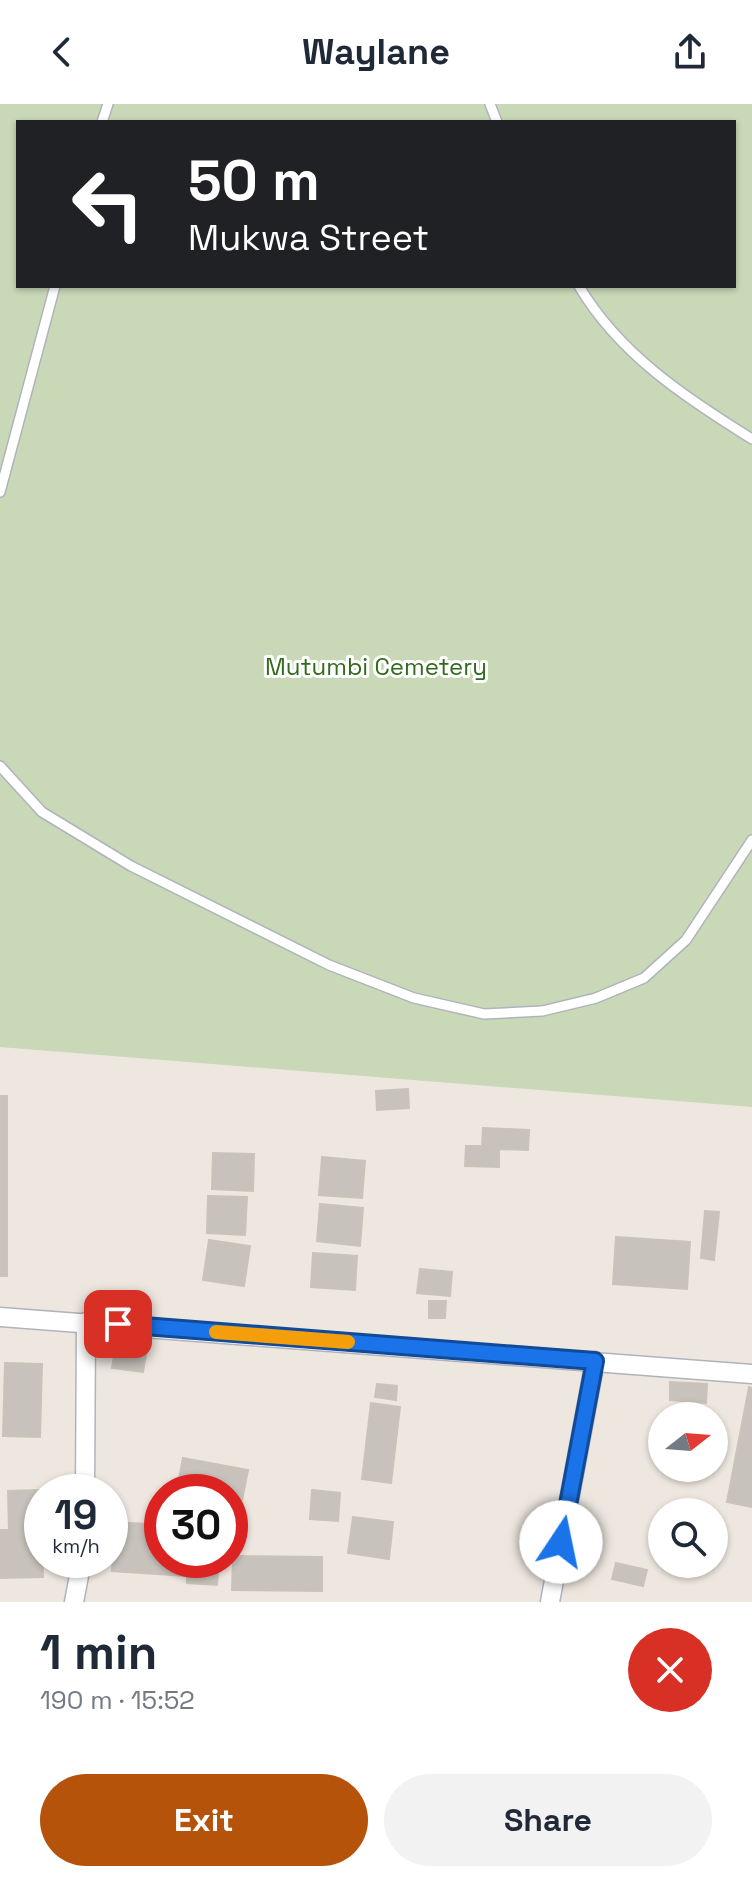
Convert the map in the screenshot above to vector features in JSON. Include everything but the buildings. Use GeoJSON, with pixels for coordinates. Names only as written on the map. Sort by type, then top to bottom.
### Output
{"type":"FeatureCollection","features":[{"type":"Feature","properties":{"kind":"street"},"geometry":{"type":"LineString","coordinates":[[0,1317],[752,1374]]}},
{"type":"Feature","properties":{"kind":"street"},"geometry":{"type":"LineString","coordinates":[[85,1474],[86,1322]]}},
{"type":"Feature","properties":{"kind":"street"},"geometry":{"type":"LineString","coordinates":[[550,1602],[595,1361]]}},
{"type":"Feature","properties":{"kind":"street"},"geometry":{"type":"LineString","coordinates":[[74,1602],[79,1578]]}},
{"type":"Feature","properties":{"kind":"lane"},"geometry":{"type":"LineString","coordinates":[[0,492],[54,288]]}},
{"type":"Feature","properties":{"kind":"lane"},"geometry":{"type":"LineString","coordinates":[[580,288],[594,313],[652,371],[752,439]]}},
{"type":"Feature","properties":{"kind":"lane"},"geometry":{"type":"LineString","coordinates":[[0,766],[42,812],[131,866],[329,965],[414,998],[484,1014],[542,1011],[596,998],[644,978],[686,940],[752,840]]}},
{"type":"Feature","properties":{"kind":"green space","name":"Mutumbi Cemetery"},"geometry":{"type":"Polygon","coordinates":[[[0,104],[752,104],[752,1107],[0,1047],[0,104]]]}},
{"type":"Feature","properties":{"kind":"slow traffic"},"geometry":{"type":"LineString","coordinates":[[216,1332],[348,1342]]}},
{"type":"Feature","properties":{"kind":"route"},"geometry":{"type":"LineString","coordinates":[[118,1324],[595,1361],[561,1542]]}}]}
